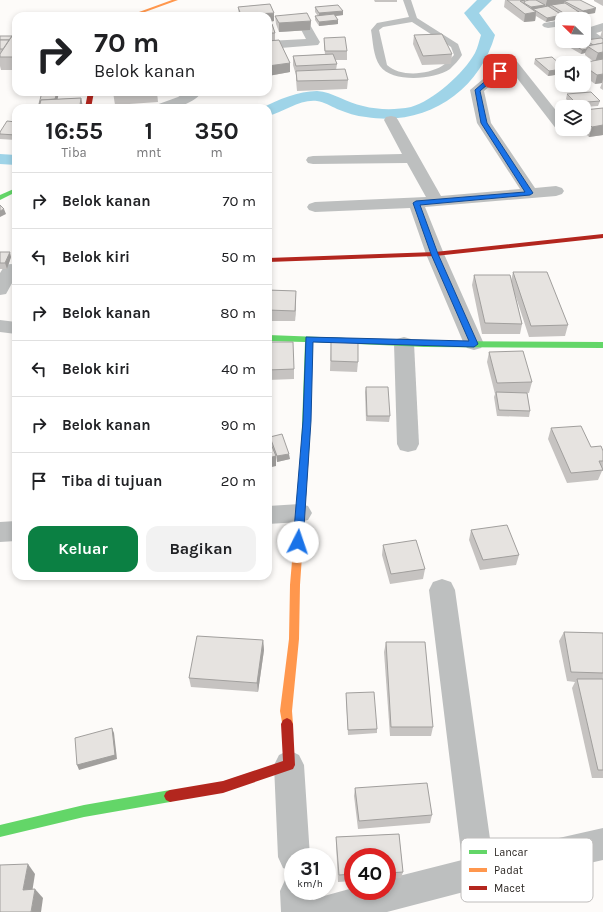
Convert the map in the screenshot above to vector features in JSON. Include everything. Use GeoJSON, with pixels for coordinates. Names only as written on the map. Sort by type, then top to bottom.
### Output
{"type":"FeatureCollection","features":[{"type":"Feature","properties":{"kind":"street"},"geometry":{"type":"LineString","coordinates":[[142,12],[176,0]]}},
{"type":"Feature","properties":{"kind":"street"},"geometry":{"type":"LineString","coordinates":[[272,45],[314,42],[307,32],[302,20]]}},
{"type":"Feature","properties":{"kind":"street"},"geometry":{"type":"LineString","coordinates":[[548,25],[555,24]]}},
{"type":"Feature","properties":{"kind":"street"},"geometry":{"type":"LineString","coordinates":[[603,27],[586,32],[603,43]]}},
{"type":"Feature","properties":{"kind":"street"},"geometry":{"type":"LineString","coordinates":[[530,193],[484,123],[477,90],[511,62],[555,118]]}},
{"type":"Feature","properties":{"kind":"street"},"geometry":{"type":"LineString","coordinates":[[172,104],[189,96]]}},
{"type":"Feature","properties":{"kind":"street"},"geometry":{"type":"LineString","coordinates":[[392,120],[436,201]]}},
{"type":"Feature","properties":{"kind":"street"},"geometry":{"type":"LineString","coordinates":[[313,160],[413,158]]}},
{"type":"Feature","properties":{"kind":"street"},"geometry":{"type":"LineString","coordinates":[[315,206],[416,203],[556,191]]}},
{"type":"Feature","properties":{"kind":"street"},"geometry":{"type":"LineString","coordinates":[[0,198],[12,192]]}},
{"type":"Feature","properties":{"kind":"street"},"geometry":{"type":"LineString","coordinates":[[416,203],[435,254],[474,344]]}},
{"type":"Feature","properties":{"kind":"street"},"geometry":{"type":"LineString","coordinates":[[272,260],[435,254],[603,236]]}},
{"type":"Feature","properties":{"kind":"street"},"geometry":{"type":"LineString","coordinates":[[0,290],[11,269]]}},
{"type":"Feature","properties":{"kind":"street"},"geometry":{"type":"LineString","coordinates":[[0,326],[12,328]]}},
{"type":"Feature","properties":{"kind":"street"},"geometry":{"type":"LineString","coordinates":[[272,338],[404,343],[603,345]]}},
{"type":"Feature","properties":{"kind":"street"},"geometry":{"type":"LineString","coordinates":[[294,848],[286,711],[294,639],[295,585],[307,413],[309,339]]}},
{"type":"Feature","properties":{"kind":"street"},"geometry":{"type":"LineString","coordinates":[[404,343],[408,444]]}},
{"type":"Feature","properties":{"kind":"street"},"geometry":{"type":"LineString","coordinates":[[272,515],[300,513]]}},
{"type":"Feature","properties":{"kind":"street"},"geometry":{"type":"LineString","coordinates":[[442,590],[475,838]]}},
{"type":"Feature","properties":{"kind":"street"},"geometry":{"type":"LineString","coordinates":[[0,831],[84,811],[223,786],[249,779],[289,765]]}},
{"type":"Feature","properties":{"kind":"street"},"geometry":{"type":"LineString","coordinates":[[593,846],[603,844]]}},
{"type":"Feature","properties":{"kind":"street"},"geometry":{"type":"LineString","coordinates":[[324,912],[461,877]]}},
{"type":"Feature","properties":{"kind":"street"},"geometry":{"type":"LineString","coordinates":[[296,900],[297,912]]}},
{"type":"Feature","properties":{"kind":"lane"},"geometry":{"type":"LineString","coordinates":[[407,0],[413,19],[455,46],[458,55],[445,68],[423,74],[397,75],[390,73],[383,65],[375,30],[380,25],[413,19]]}},
{"type":"Feature","properties":{"kind":"building"},"geometry":{"type":"Polygon","coordinates":[[[507,0],[525,0],[520,1],[536,12],[525,14],[507,0]]]}},
{"type":"Feature","properties":{"kind":"building"},"geometry":{"type":"Polygon","coordinates":[[[536,0],[545,5],[531,7],[524,3],[525,1],[536,0]]]}},
{"type":"Feature","properties":{"kind":"building"},"geometry":{"type":"Polygon","coordinates":[[[580,0],[596,8],[583,11],[564,1],[580,0]]]}},
{"type":"Feature","properties":{"kind":"building"},"geometry":{"type":"Polygon","coordinates":[[[565,3],[579,12],[562,12],[551,5],[565,3]]]}},
{"type":"Feature","properties":{"kind":"building"},"geometry":{"type":"Polygon","coordinates":[[[270,4],[274,13],[240,12],[238,7],[270,4]]]}},
{"type":"Feature","properties":{"kind":"building"},"geometry":{"type":"Polygon","coordinates":[[[338,5],[343,11],[319,13],[315,7],[338,5]]]}},
{"type":"Feature","properties":{"kind":"building"},"geometry":{"type":"Polygon","coordinates":[[[548,6],[557,12],[555,12],[555,16],[547,18],[533,9],[548,6]]]}},
{"type":"Feature","properties":{"kind":"building"},"geometry":{"type":"Polygon","coordinates":[[[307,13],[311,21],[279,23],[275,16],[307,13]]]}},
{"type":"Feature","properties":{"kind":"building"},"geometry":{"type":"Polygon","coordinates":[[[334,14],[338,20],[319,22],[315,16],[334,14]]]}},
{"type":"Feature","properties":{"kind":"building"},"geometry":{"type":"Polygon","coordinates":[[[272,24],[275,33],[272,33],[272,24]]]}},
{"type":"Feature","properties":{"kind":"building"},"geometry":{"type":"Polygon","coordinates":[[[442,34],[452,54],[423,56],[414,35],[442,34]]]}},
{"type":"Feature","properties":{"kind":"building"},"geometry":{"type":"Polygon","coordinates":[[[0,36],[12,36],[9,40],[0,40],[0,36]]]}},
{"type":"Feature","properties":{"kind":"building"},"geometry":{"type":"Polygon","coordinates":[[[12,36],[12,57],[0,57],[0,54],[12,36]]]}},
{"type":"Feature","properties":{"kind":"building"},"geometry":{"type":"Polygon","coordinates":[[[345,37],[347,51],[325,51],[324,38],[345,37]]]}},
{"type":"Feature","properties":{"kind":"building"},"geometry":{"type":"Polygon","coordinates":[[[601,38],[603,39],[603,43],[593,45],[591,44],[591,39],[601,38]]]}},
{"type":"Feature","properties":{"kind":"building"},"geometry":{"type":"Polygon","coordinates":[[[0,40],[9,40],[3,49],[0,49],[0,40]]]}},
{"type":"Feature","properties":{"kind":"building"},"geometry":{"type":"Polygon","coordinates":[[[279,40],[290,63],[272,65],[272,41],[279,40]]]}},
{"type":"Feature","properties":{"kind":"building"},"geometry":{"type":"Polygon","coordinates":[[[603,43],[603,52],[598,53],[590,48],[591,45],[603,43]]]}},
{"type":"Feature","properties":{"kind":"building"},"geometry":{"type":"Polygon","coordinates":[[[579,48],[587,48],[587,49],[582,50],[579,48]]]}},
{"type":"Feature","properties":{"kind":"building"},"geometry":{"type":"Polygon","coordinates":[[[333,54],[337,64],[296,66],[293,56],[333,54]]]}},
{"type":"Feature","properties":{"kind":"building"},"geometry":{"type":"Polygon","coordinates":[[[552,57],[555,60],[555,70],[549,71],[535,59],[552,57]]]}},
{"type":"Feature","properties":{"kind":"building"},"geometry":{"type":"Polygon","coordinates":[[[603,59],[603,74],[597,75],[591,71],[591,61],[603,59]]]}},
{"type":"Feature","properties":{"kind":"building"},"geometry":{"type":"Polygon","coordinates":[[[345,69],[348,80],[297,81],[296,71],[345,69]]]}},
{"type":"Feature","properties":{"kind":"building"},"geometry":{"type":"Polygon","coordinates":[[[591,92],[600,101],[573,100],[567,94],[591,92]]]}},
{"type":"Feature","properties":{"kind":"building"},"geometry":{"type":"Polygon","coordinates":[[[41,96],[56,96],[55,99],[41,100],[39,104],[41,96]]]}},
{"type":"Feature","properties":{"kind":"building"},"geometry":{"type":"Polygon","coordinates":[[[81,98],[80,104],[40,104],[41,100],[81,98]]]}},
{"type":"Feature","properties":{"kind":"building"},"geometry":{"type":"Polygon","coordinates":[[[603,108],[603,125],[591,126],[591,109],[603,108]]]}},
{"type":"Feature","properties":{"kind":"building"},"geometry":{"type":"Polygon","coordinates":[[[7,121],[12,122],[12,135],[0,134],[7,121]]]}},
{"type":"Feature","properties":{"kind":"building"},"geometry":{"type":"Polygon","coordinates":[[[0,205],[4,209],[0,211],[0,205]]]}},
{"type":"Feature","properties":{"kind":"building"},"geometry":{"type":"Polygon","coordinates":[[[0,252],[10,252],[5,263],[0,263],[0,252]]]}},
{"type":"Feature","properties":{"kind":"building"},"geometry":{"type":"Polygon","coordinates":[[[513,272],[547,272],[568,325],[531,326],[513,272]]]}},
{"type":"Feature","properties":{"kind":"building"},"geometry":{"type":"Polygon","coordinates":[[[474,275],[510,275],[522,324],[485,323],[474,275]]]}},
{"type":"Feature","properties":{"kind":"building"},"geometry":{"type":"Polygon","coordinates":[[[272,290],[296,291],[295,311],[272,310],[272,290]]]}},
{"type":"Feature","properties":{"kind":"building"},"geometry":{"type":"Polygon","coordinates":[[[331,338],[358,339],[358,362],[331,361],[331,338]]]}},
{"type":"Feature","properties":{"kind":"building"},"geometry":{"type":"Polygon","coordinates":[[[272,342],[293,342],[294,369],[272,370],[272,342]]]}},
{"type":"Feature","properties":{"kind":"building"},"geometry":{"type":"Polygon","coordinates":[[[523,351],[532,382],[497,383],[489,352],[523,351]]]}},
{"type":"Feature","properties":{"kind":"building"},"geometry":{"type":"Polygon","coordinates":[[[366,387],[388,387],[390,416],[367,416],[366,387]]]}},
{"type":"Feature","properties":{"kind":"building"},"geometry":{"type":"Polygon","coordinates":[[[496,392],[527,393],[530,411],[499,410],[496,392]]]}},
{"type":"Feature","properties":{"kind":"building"},"geometry":{"type":"Polygon","coordinates":[[[581,426],[591,447],[601,446],[603,451],[603,461],[599,461],[603,470],[571,473],[551,428],[581,426]]]}},
{"type":"Feature","properties":{"kind":"building"},"geometry":{"type":"Polygon","coordinates":[[[282,434],[289,454],[277,456],[272,442],[272,436],[282,434]]]}},
{"type":"Feature","properties":{"kind":"building"},"geometry":{"type":"Polygon","coordinates":[[[272,446],[276,456],[272,457],[272,446]]]}},
{"type":"Feature","properties":{"kind":"building"},"geometry":{"type":"Polygon","coordinates":[[[507,525],[519,555],[483,560],[471,530],[507,525]]]}},
{"type":"Feature","properties":{"kind":"building"},"geometry":{"type":"Polygon","coordinates":[[[416,540],[425,569],[391,574],[383,545],[416,540]]]}},
{"type":"Feature","properties":{"kind":"building"},"geometry":{"type":"Polygon","coordinates":[[[564,632],[603,633],[603,673],[571,672],[564,632]]]}},
{"type":"Feature","properties":{"kind":"building"},"geometry":{"type":"Polygon","coordinates":[[[197,636],[263,640],[257,683],[189,678],[197,636]]]}},
{"type":"Feature","properties":{"kind":"building"},"geometry":{"type":"Polygon","coordinates":[[[386,642],[425,642],[433,727],[391,727],[386,642]]]}},
{"type":"Feature","properties":{"kind":"building"},"geometry":{"type":"Polygon","coordinates":[[[577,679],[603,679],[603,770],[598,770],[577,679]]]}},
{"type":"Feature","properties":{"kind":"building"},"geometry":{"type":"Polygon","coordinates":[[[374,692],[377,729],[348,730],[346,693],[374,692]]]}},
{"type":"Feature","properties":{"kind":"building"},"geometry":{"type":"Polygon","coordinates":[[[112,728],[115,755],[77,765],[75,738],[112,728]]]}},
{"type":"Feature","properties":{"kind":"building"},"geometry":{"type":"Polygon","coordinates":[[[427,783],[432,815],[359,821],[355,788],[427,783]]]}},
{"type":"Feature","properties":{"kind":"building"},"geometry":{"type":"Polygon","coordinates":[[[399,834],[403,872],[396,872],[396,848],[344,848],[344,875],[339,875],[336,837],[399,834]]]}},
{"type":"Feature","properties":{"kind":"building"},"geometry":{"type":"Polygon","coordinates":[[[28,864],[23,890],[35,889],[31,912],[0,912],[0,865],[28,864]]]}},
{"type":"Feature","properties":{"kind":"waterway"},"geometry":{"type":"LineString","coordinates":[[272,109],[298,99],[311,96],[327,98],[355,110],[375,113],[404,113],[426,107],[445,95],[454,87],[470,71],[482,53],[488,35],[471,13],[485,0]]}},
{"type":"Feature","properties":{"kind":"waterway"},"geometry":{"type":"LineString","coordinates":[[0,159],[12,160]]}},
{"type":"Feature","properties":{"kind":"traffic: fast"},"geometry":{"type":"LineString","coordinates":[[0,198],[12,192]]}},
{"type":"Feature","properties":{"kind":"traffic: fast"},"geometry":{"type":"LineString","coordinates":[[272,338],[424,344],[603,345]]}},
{"type":"Feature","properties":{"kind":"traffic: fast"},"geometry":{"type":"LineString","coordinates":[[305,454],[309,339]]}},
{"type":"Feature","properties":{"kind":"traffic: fast"},"geometry":{"type":"LineString","coordinates":[[0,831],[84,811],[170,796]]}},
{"type":"Feature","properties":{"kind":"traffic: slow"},"geometry":{"type":"LineString","coordinates":[[142,12],[176,0]]}},
{"type":"Feature","properties":{"kind":"traffic: slow"},"geometry":{"type":"LineString","coordinates":[[287,724],[286,711],[294,639],[295,585],[305,454]]}},
{"type":"Feature","properties":{"kind":"traffic: jam"},"geometry":{"type":"LineString","coordinates":[[89,104],[90,96]]}},
{"type":"Feature","properties":{"kind":"traffic: jam"},"geometry":{"type":"LineString","coordinates":[[272,260],[435,254],[603,236]]}},
{"type":"Feature","properties":{"kind":"traffic: jam"},"geometry":{"type":"LineString","coordinates":[[170,796],[223,787],[289,765],[287,724]]}},
{"type":"Feature","properties":{"kind":"route"},"geometry":{"type":"LineString","coordinates":[[298,542],[307,421],[309,339],[424,344],[474,344],[435,254],[416,203],[530,193],[484,123],[477,90],[500,71]]}}]}
